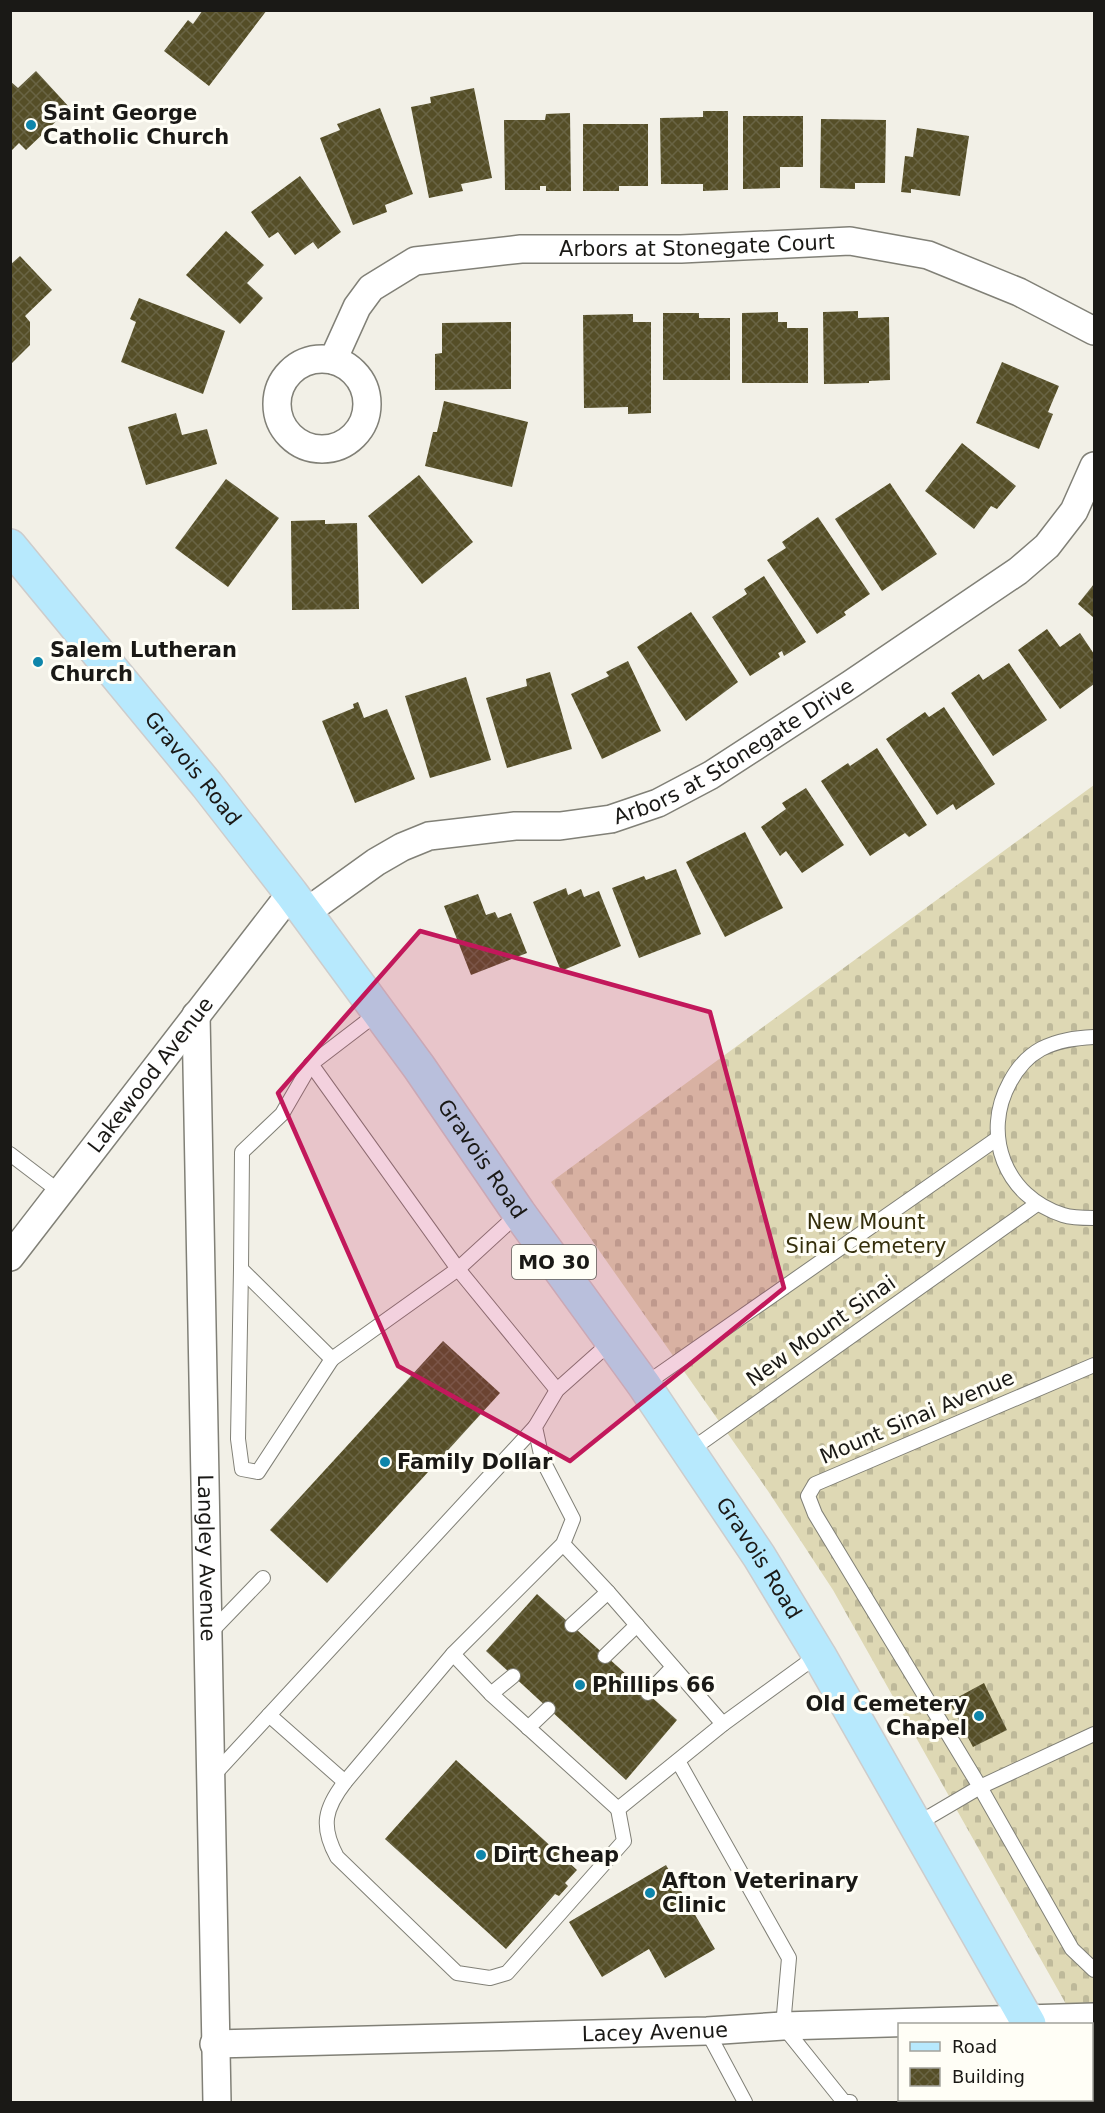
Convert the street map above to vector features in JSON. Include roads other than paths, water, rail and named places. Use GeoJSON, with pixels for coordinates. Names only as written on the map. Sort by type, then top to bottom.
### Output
{"type":"FeatureCollection","features":[{"type":"Feature","properties":{"kind":"main road","name":"Gravois Road"},"geometry":{"type":"LineString","coordinates":[[10,546],[200,776],[298,903],[419,1067],[519,1213],[644,1385],[759,1556],[819,1655],[1028,2021]]}},
{"type":"Feature","properties":{"kind":"street","name":"Arbors at Stonegate Court"},"geometry":{"type":"LineString","coordinates":[[333,360],[357,307],[371,288],[416,261],[521,249],[681,249],[850,241],[928,255],[1019,292],[1095,331]]}},
{"type":"Feature","properties":{"kind":"street","name":"Arbors at Stonegate Drive"},"geometry":{"type":"LineString","coordinates":[[298,903],[402,847],[429,836],[515,826],[560,826],[611,819],[658,803],[711,776],[1018,571],[1047,546],[1074,512],[1095,466]]}},
{"type":"Feature","properties":{"kind":"street","name":"Lakewood Avenue"},"geometry":{"type":"LineString","coordinates":[[11,1256],[196,1015],[298,903]]}},
{"type":"Feature","properties":{"kind":"street","name":"Langley Avenue"},"geometry":{"type":"LineString","coordinates":[[196,1015],[214,2044],[217,2103]]}},
{"type":"Feature","properties":{"kind":"street","name":"Lacey Avenue"},"geometry":{"type":"LineString","coordinates":[[930,2023],[1095,2017]]}},
{"type":"Feature","properties":{"kind":"street","name":"Lacey Avenue"},"geometry":{"type":"LineString","coordinates":[[214,2044],[898,2024]]}},
{"type":"Feature","properties":{"kind":"lane"},"geometry":{"type":"LineString","coordinates":[[379,1012],[311,1064],[282,1114],[242,1152],[238,1439],[242,1469],[258,1472],[332,1359],[458,1269],[519,1213]]}},
{"type":"Feature","properties":{"kind":"lane"},"geometry":{"type":"LineString","coordinates":[[1095,1037],[1068,1039],[1041,1049],[1017,1070],[1002,1096],[997,1125],[1001,1155],[1015,1183],[1037,1204],[1064,1216],[1095,1218]]}},
{"type":"Feature","properties":{"kind":"lane"},"geometry":{"type":"LineString","coordinates":[[311,1064],[458,1269],[557,1390]]}},
{"type":"Feature","properties":{"kind":"lane"},"geometry":{"type":"LineString","coordinates":[[644,1385],[998,1138]]}},
{"type":"Feature","properties":{"kind":"lane"},"geometry":{"type":"LineString","coordinates":[[10,1154],[60,1192]]}},
{"type":"Feature","properties":{"kind":"lane","name":"New Mount Sinai"},"geometry":{"type":"LineString","coordinates":[[688,1452],[1037,1204]]}},
{"type":"Feature","properties":{"kind":"lane"},"geometry":{"type":"LineString","coordinates":[[241,1269],[332,1359]]}},
{"type":"Feature","properties":{"kind":"lane"},"geometry":{"type":"LineString","coordinates":[[210,1780],[536,1427],[557,1390],[612,1341]]}},
{"type":"Feature","properties":{"kind":"lane","name":"Mount Sinai Avenue"},"geometry":{"type":"LineString","coordinates":[[980,1786],[815,1514],[808,1496],[814,1484],[1095,1365]]}},
{"type":"Feature","properties":{"kind":"lane"},"geometry":{"type":"LineString","coordinates":[[453,1654],[491,1695],[618,1809],[624,1841],[507,1973],[490,1978],[457,1973],[337,1857],[328,1841],[327,1816],[331,1800],[345,1782],[453,1654],[563,1544],[573,1519],[542,1460],[536,1427]]}},
{"type":"Feature","properties":{"kind":"lane"},"geometry":{"type":"LineString","coordinates":[[563,1544],[723,1724]]}},
{"type":"Feature","properties":{"kind":"lane"},"geometry":{"type":"LineString","coordinates":[[207,1637],[264,1578]]}},
{"type":"Feature","properties":{"kind":"lane"},"geometry":{"type":"LineString","coordinates":[[572,1625],[608,1592]]}},
{"type":"Feature","properties":{"kind":"lane"},"geometry":{"type":"LineString","coordinates":[[605,1656],[637,1625]]}},
{"type":"Feature","properties":{"kind":"lane"},"geometry":{"type":"LineString","coordinates":[[618,1809],[723,1724],[819,1655]]}},
{"type":"Feature","properties":{"kind":"lane"},"geometry":{"type":"LineString","coordinates":[[648,1693],[673,1667]]}},
{"type":"Feature","properties":{"kind":"lane"},"geometry":{"type":"LineString","coordinates":[[491,1695],[513,1676]]}},
{"type":"Feature","properties":{"kind":"lane"},"geometry":{"type":"LineString","coordinates":[[528,1728],[548,1709]]}},
{"type":"Feature","properties":{"kind":"lane"},"geometry":{"type":"LineString","coordinates":[[269,1715],[345,1782]]}},
{"type":"Feature","properties":{"kind":"lane"},"geometry":{"type":"LineString","coordinates":[[917,1824],[980,1786],[1095,1734]]}},
{"type":"Feature","properties":{"kind":"lane"},"geometry":{"type":"LineString","coordinates":[[678,1761],[789,1958],[783,2026],[844,2102],[850,2103]]}},
{"type":"Feature","properties":{"kind":"lane"},"geometry":{"type":"LineString","coordinates":[[980,1786],[1072,1949],[1095,1970]]}},
{"type":"Feature","properties":{"kind":"lane"},"geometry":{"type":"LineString","coordinates":[[707,2031],[745,2103]]}},
{"type":"Feature","properties":{"kind":"place","name":"Saint George Catholic Church"},"geometry":{"type":"Point","coordinates":[31,125]}},
{"type":"Feature","properties":{"kind":"place","name":"Salem Lutheran Church"},"geometry":{"type":"Point","coordinates":[38,662]}},
{"type":"Feature","properties":{"kind":"place","name":"Family Dollar"},"geometry":{"type":"Point","coordinates":[385,1462]}},
{"type":"Feature","properties":{"kind":"place","name":"Phillips 66"},"geometry":{"type":"Point","coordinates":[580,1685]}},
{"type":"Feature","properties":{"kind":"place","name":"Old Cemetery Chapel"},"geometry":{"type":"Point","coordinates":[979,1716]}},
{"type":"Feature","properties":{"kind":"place","name":"Dirt Cheap"},"geometry":{"type":"Point","coordinates":[481,1855]}},
{"type":"Feature","properties":{"kind":"place","name":"Afton Veterinary Clinic"},"geometry":{"type":"Point","coordinates":[650,1893]}},
{"type":"Feature","properties":{"kind":"park label","name":"New Mount Sinai Cemetery"},"geometry":{"type":"Point","coordinates":[866,1234]}}]}
